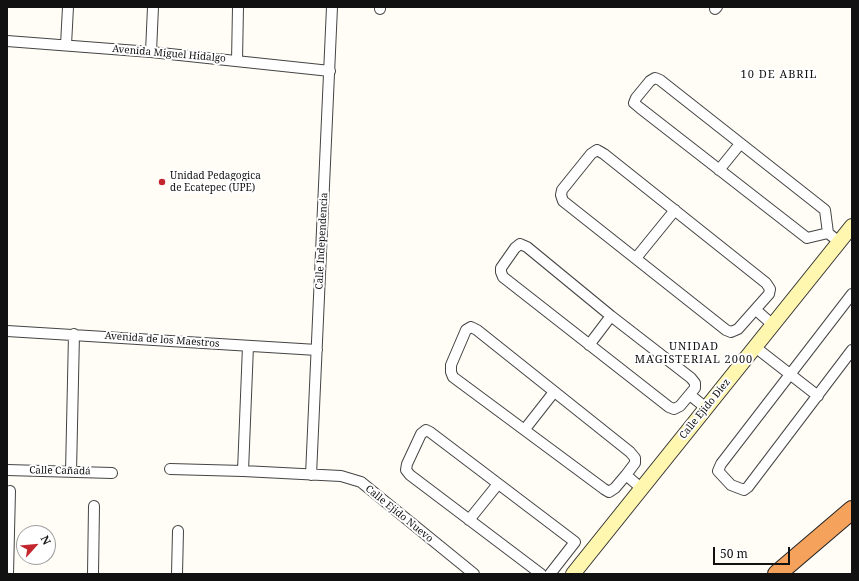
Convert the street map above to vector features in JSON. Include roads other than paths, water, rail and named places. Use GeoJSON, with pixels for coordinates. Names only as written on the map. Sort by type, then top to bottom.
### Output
{"type":"FeatureCollection","features":[{"type":"Feature","properties":{"kind":"highway"},"geometry":{"type":"LineString","coordinates":[[777,574],[852,510]]}},
{"type":"Feature","properties":{"kind":"highway"},"geometry":{"type":"LineString","coordinates":[[766,574],[823,534]]}},
{"type":"Feature","properties":{"kind":"main road","name":"Calle Ejido Diez"},"geometry":{"type":"LineString","coordinates":[[575,572],[755,347],[847,236]]}},
{"type":"Feature","properties":{"kind":"street"},"geometry":{"type":"LineString","coordinates":[[66,45],[68,7]]}},
{"type":"Feature","properties":{"kind":"street"},"geometry":{"type":"LineString","coordinates":[[150,52],[153,7]]}},
{"type":"Feature","properties":{"kind":"street"},"geometry":{"type":"LineString","coordinates":[[237,61],[238,7]]}},
{"type":"Feature","properties":{"kind":"street","name":"Calle Independencia"},"geometry":{"type":"LineString","coordinates":[[311,475],[332,7]]}},
{"type":"Feature","properties":{"kind":"street","name":"Avenida Miguel Hidalgo"},"geometry":{"type":"LineString","coordinates":[[7,41],[150,52],[330,71]]}},
{"type":"Feature","properties":{"kind":"street"},"geometry":{"type":"LineString","coordinates":[[828,233],[825,210],[660,80],[655,78],[650,81],[636,98],[634,103],[640,108],[807,238],[828,233],[847,236]]}},
{"type":"Feature","properties":{"kind":"street"},"geometry":{"type":"LineString","coordinates":[[719,170],[740,144]]}},
{"type":"Feature","properties":{"kind":"street"},"geometry":{"type":"LineString","coordinates":[[597,150],[675,210],[766,283],[770,289],[756,310],[738,329],[731,332],[726,330],[563,201],[561,195],[562,190],[591,154],[597,150]]}},
{"type":"Feature","properties":{"kind":"street"},"geometry":{"type":"LineString","coordinates":[[636,258],[675,210]]}},
{"type":"Feature","properties":{"kind":"street"},"geometry":{"type":"LineString","coordinates":[[520,244],[527,247],[610,316],[695,382],[695,388],[680,406],[674,409],[669,407],[503,277],[501,268],[515,248],[520,244]]}},
{"type":"Feature","properties":{"kind":"street"},"geometry":{"type":"LineString","coordinates":[[852,294],[721,464],[718,470],[731,485],[744,490],[748,487],[852,350]]}},
{"type":"Feature","properties":{"kind":"street"},"geometry":{"type":"LineString","coordinates":[[756,310],[773,325]]}},
{"type":"Feature","properties":{"kind":"street"},"geometry":{"type":"LineString","coordinates":[[589,345],[610,316]]}},
{"type":"Feature","properties":{"kind":"street"},"geometry":{"type":"LineString","coordinates":[[471,327],[477,330],[554,392],[630,452],[634,458],[635,463],[626,475],[609,492],[454,377],[451,372],[451,365],[466,330],[471,327]]}},
{"type":"Feature","properties":{"kind":"street","name":"Avenida de los Maestros"},"geometry":{"type":"LineString","coordinates":[[7,331],[317,350]]}},
{"type":"Feature","properties":{"kind":"street"},"geometry":{"type":"LineString","coordinates":[[71,472],[74,334]]}},
{"type":"Feature","properties":{"kind":"street"},"geometry":{"type":"LineString","coordinates":[[243,471],[248,346]]}},
{"type":"Feature","properties":{"kind":"street"},"geometry":{"type":"LineString","coordinates":[[755,347],[818,396]]}},
{"type":"Feature","properties":{"kind":"street"},"geometry":{"type":"LineString","coordinates":[[525,429],[554,392]]}},
{"type":"Feature","properties":{"kind":"street"},"geometry":{"type":"LineString","coordinates":[[690,395],[706,408]]}},
{"type":"Feature","properties":{"kind":"street"},"geometry":{"type":"LineString","coordinates":[[541,574],[406,470],[407,464],[421,434],[426,430],[430,432],[575,542],[550,574]]}},
{"type":"Feature","properties":{"kind":"street","name":"Calle Ejido Nuevo"},"geometry":{"type":"LineString","coordinates":[[170,469],[341,476],[360,482],[474,574]]}},
{"type":"Feature","properties":{"kind":"street","name":"Calle Cañadá"},"geometry":{"type":"LineString","coordinates":[[7,470],[112,472]]}},
{"type":"Feature","properties":{"kind":"street"},"geometry":{"type":"LineString","coordinates":[[626,475],[641,488]]}},
{"type":"Feature","properties":{"kind":"street"},"geometry":{"type":"LineString","coordinates":[[469,520],[498,484]]}},
{"type":"Feature","properties":{"kind":"street"},"geometry":{"type":"LineString","coordinates":[[8,574],[10,490]]}},
{"type":"Feature","properties":{"kind":"street"},"geometry":{"type":"LineString","coordinates":[[93,574],[94,506]]}},
{"type":"Feature","properties":{"kind":"street"},"geometry":{"type":"LineString","coordinates":[[177,574],[178,531]]}},
{"type":"Feature","properties":{"kind":"street"},"geometry":{"type":"LineString","coordinates":[[563,559],[575,572]]}},
{"type":"Feature","properties":{"kind":"place","name":"Unidad Pedagogica de Ecatepec (UPE)"},"geometry":{"type":"Point","coordinates":[162,182]}},
{"type":"Feature","properties":{"kind":"district","name":"10 DE ABRIL"},"geometry":{"type":"Point","coordinates":[779,75]}},
{"type":"Feature","properties":{"kind":"district","name":"UNIDAD MAGISTERIAL 2000"},"geometry":{"type":"Point","coordinates":[694,353]}}]}
